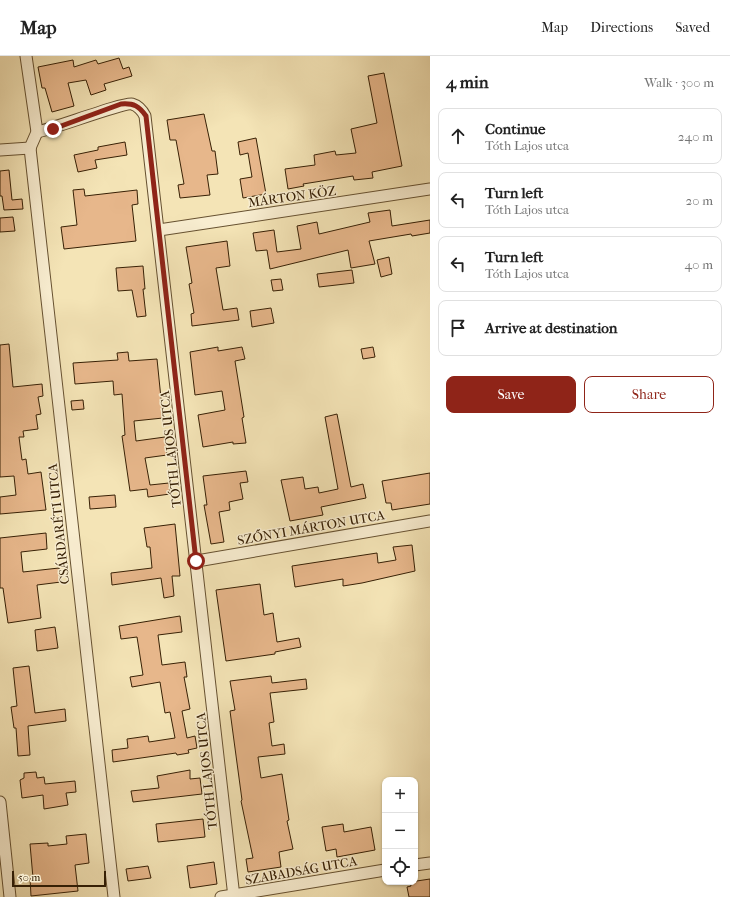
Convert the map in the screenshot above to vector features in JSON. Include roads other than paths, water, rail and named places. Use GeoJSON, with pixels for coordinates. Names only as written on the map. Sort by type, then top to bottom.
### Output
{"type":"FeatureCollection","features":[{"type":"Feature","properties":{"kind":"street"},"geometry":{"type":"LineString","coordinates":[[0,150],[30,148],[37,132],[26,56]]}},
{"type":"Feature","properties":{"kind":"street","name":"TÓTH LAJOS UTCA"},"geometry":{"type":"LineString","coordinates":[[37,132],[80,120],[121,104],[131,103],[140,108],[146,116],[234,896]]}},
{"type":"Feature","properties":{"kind":"street","name":"CSÁRDARÉTI UTCA"},"geometry":{"type":"LineString","coordinates":[[30,148],[114,897]]}},
{"type":"Feature","properties":{"kind":"street","name":"MÁRTON KÖZ"},"geometry":{"type":"LineString","coordinates":[[159,230],[430,189]]}},
{"type":"Feature","properties":{"kind":"street","name":"SZŐNYI MÁRTON UTCA"},"geometry":{"type":"LineString","coordinates":[[196,561],[430,521]]}},
{"type":"Feature","properties":{"kind":"street"},"geometry":{"type":"LineString","coordinates":[[0,802],[10,897]]}},
{"type":"Feature","properties":{"kind":"street"},"geometry":{"type":"LineString","coordinates":[[418,865],[430,863]]}},
{"type":"Feature","properties":{"kind":"street","name":"SZABADSÁG UTCA"},"geometry":{"type":"LineString","coordinates":[[221,897],[382,871]]}}]}
